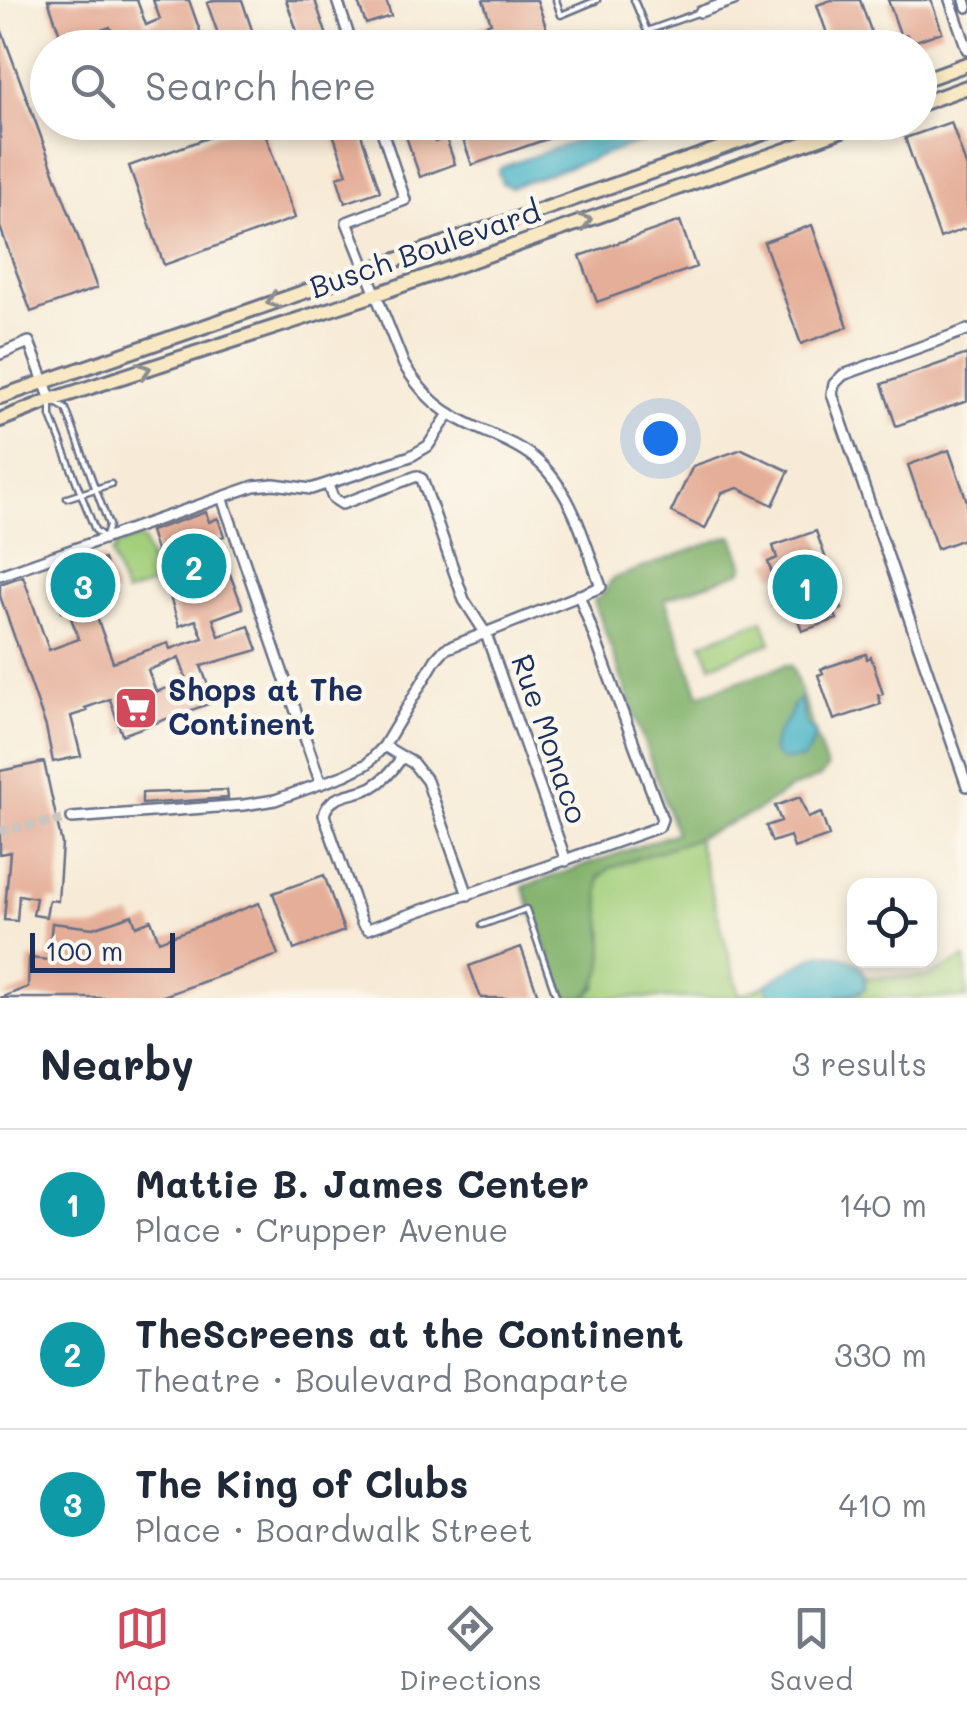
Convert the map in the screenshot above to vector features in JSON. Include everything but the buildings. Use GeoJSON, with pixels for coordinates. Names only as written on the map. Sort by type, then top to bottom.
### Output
{"type":"FeatureCollection","features":[{"type":"Feature","properties":{"kind":"main road"},"geometry":{"type":"LineString","coordinates":[[937,74],[967,64]]}},
{"type":"Feature","properties":{"kind":"main road"},"geometry":{"type":"LineString","coordinates":[[937,98],[967,87]]}},
{"type":"Feature","properties":{"kind":"main road","name":"Busch Boulevard"},"geometry":{"type":"LineString","coordinates":[[0,397],[743,140]]}},
{"type":"Feature","properties":{"kind":"main road","name":"Busch Boulevard"},"geometry":{"type":"LineString","coordinates":[[0,420],[377,294],[815,140]]}},
{"type":"Feature","properties":{"kind":"street"},"geometry":{"type":"LineString","coordinates":[[336,0],[347,30]]}},
{"type":"Feature","properties":{"kind":"street"},"geometry":{"type":"LineString","coordinates":[[700,12],[734,0]]}},
{"type":"Feature","properties":{"kind":"street"},"geometry":{"type":"LineString","coordinates":[[950,0],[967,49]]}},
{"type":"Feature","properties":{"kind":"street"},"geometry":{"type":"LineString","coordinates":[[72,818],[222,808],[275,800],[367,764],[384,746],[445,649],[601,587],[568,500],[548,471],[517,447],[448,414],[415,382],[404,365],[347,222],[405,200],[385,140]]}},
{"type":"Feature","properties":{"kind":"street"},"geometry":{"type":"LineString","coordinates":[[967,330],[842,375],[834,384],[833,403],[967,786]]}},
{"type":"Feature","properties":{"kind":"street"},"geometry":{"type":"LineString","coordinates":[[0,354],[30,342],[52,400]]}},
{"type":"Feature","properties":{"kind":"street"},"geometry":{"type":"LineString","coordinates":[[0,575],[254,486],[274,484],[311,489],[411,456],[428,446],[448,414]]}},
{"type":"Feature","properties":{"kind":"street","name":"Rue Monaco"},"geometry":{"type":"LineString","coordinates":[[328,484],[333,498],[342,504],[420,477],[464,600],[486,634],[566,861]]}},
{"type":"Feature","properties":{"kind":"street"},"geometry":{"type":"LineString","coordinates":[[222,498],[321,784]]}},
{"type":"Feature","properties":{"kind":"street"},"geometry":{"type":"LineString","coordinates":[[402,757],[385,778],[370,788],[334,799],[324,808],[362,923],[372,929],[655,830],[662,819],[579,595]]}},
{"type":"Feature","properties":{"kind":"street"},"geometry":{"type":"LineString","coordinates":[[384,746],[413,763],[427,781],[468,895]]}},
{"type":"Feature","properties":{"kind":"lane"},"geometry":{"type":"LineString","coordinates":[[556,0],[561,15],[597,0]]}},
{"type":"Feature","properties":{"kind":"lane"},"geometry":{"type":"LineString","coordinates":[[634,0],[646,30]]}},
{"type":"Feature","properties":{"kind":"lane"},"geometry":{"type":"LineString","coordinates":[[649,30],[700,12]]}},
{"type":"Feature","properties":{"kind":"lane"},"geometry":{"type":"LineString","coordinates":[[52,400],[66,409],[96,489],[109,525],[106,538],[95,530],[51,416],[52,400]]}},
{"type":"Feature","properties":{"kind":"lane"},"geometry":{"type":"LineString","coordinates":[[67,498],[110,484]]}},
{"type":"Feature","properties":{"kind":"lane"},"geometry":{"type":"LineString","coordinates":[[482,925],[526,908],[557,998]]}},
{"type":"Feature","properties":{"kind":"green space"},"geometry":{"type":"Polygon","coordinates":[[[733,537],[744,566],[741,572],[665,599],[699,695],[792,666],[815,732],[805,724],[803,706],[793,705],[782,760],[802,759],[810,750],[815,733],[827,768],[820,777],[790,789],[755,812],[697,838],[610,868],[599,877],[604,942],[601,972],[584,998],[566,998],[523,887],[676,833],[594,600],[603,595],[612,579],[733,537]]]}},
{"type":"Feature","properties":{"kind":"green space"},"geometry":{"type":"Polygon","coordinates":[[[138,538],[143,540],[158,583],[125,594],[111,553],[116,551],[115,546],[138,538]]]}},
{"type":"Feature","properties":{"kind":"green space"},"geometry":{"type":"Polygon","coordinates":[[[763,620],[771,643],[711,665],[702,643],[763,620]]]}},
{"type":"Feature","properties":{"kind":"green space"},"geometry":{"type":"Polygon","coordinates":[[[697,838],[740,996],[766,985],[773,998],[585,998],[597,987],[599,878],[610,868],[697,838]]]}},
{"type":"Feature","properties":{"kind":"green space"},"geometry":{"type":"Polygon","coordinates":[[[965,958],[967,998],[836,998],[861,993],[866,977],[927,977],[965,958]]]}},
{"type":"Feature","properties":{"kind":"water"},"geometry":{"type":"Polygon","coordinates":[[[579,140],[647,140],[511,187],[502,183],[498,172],[502,167],[579,140]]]}},
{"type":"Feature","properties":{"kind":"water"},"geometry":{"type":"Polygon","coordinates":[[[800,698],[805,724],[816,732],[802,759],[782,760],[773,753],[775,739],[800,698]]]}},
{"type":"Feature","properties":{"kind":"water"},"geometry":{"type":"Polygon","coordinates":[[[821,953],[847,958],[847,968],[863,971],[865,989],[832,996],[771,997],[766,985],[821,953]]]}},
{"type":"Feature","properties":{"kind":"tunnel"},"geometry":{"type":"LineString","coordinates":[[0,831],[72,818]]}},
{"type":"Feature","properties":{"kind":"place","name":"TheScreens at the Continent"},"geometry":{"type":"Point","coordinates":[194,566]}},
{"type":"Feature","properties":{"kind":"place","name":"The King of Clubs"},"geometry":{"type":"Point","coordinates":[83,585]}},
{"type":"Feature","properties":{"kind":"place","name":"Mattie B. James Center"},"geometry":{"type":"Point","coordinates":[805,587]}},
{"type":"Feature","properties":{"kind":"place","name":"Shops at The Continent"},"geometry":{"type":"Point","coordinates":[136,708]}}]}
